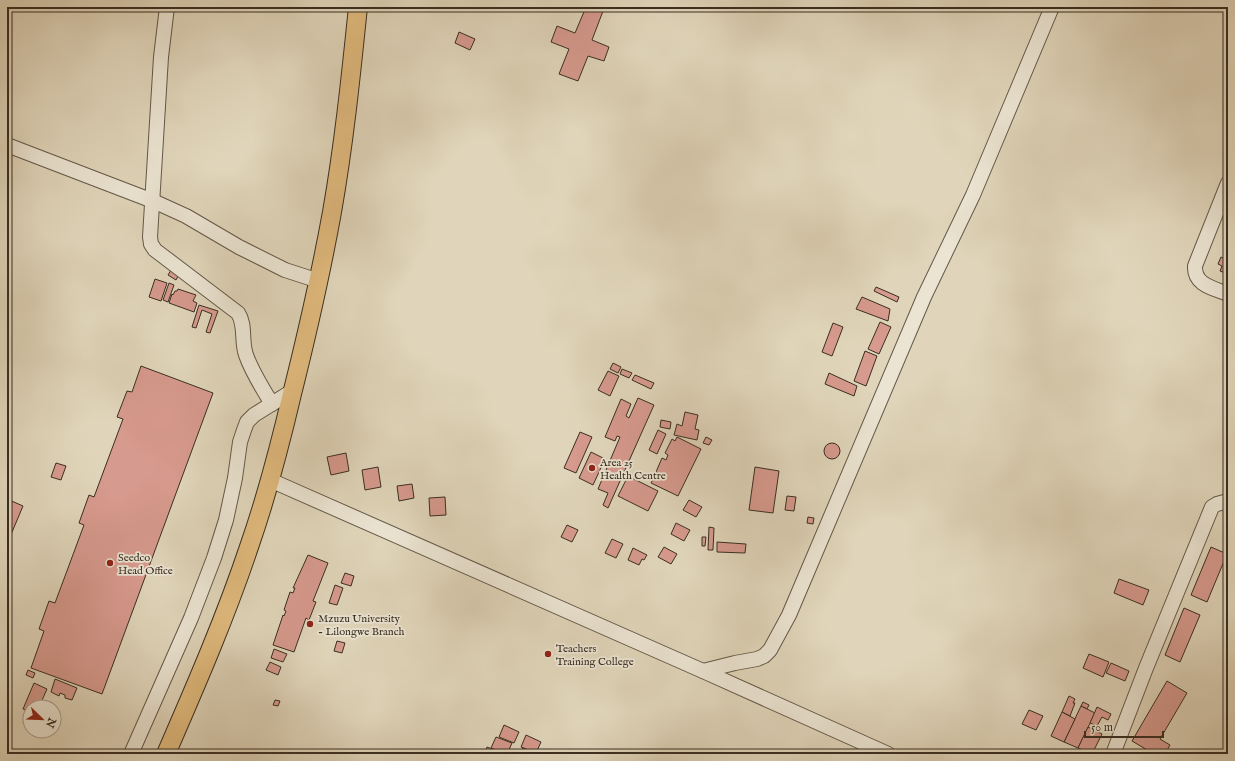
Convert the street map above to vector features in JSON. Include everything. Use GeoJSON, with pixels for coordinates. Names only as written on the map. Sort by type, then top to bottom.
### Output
{"type":"FeatureCollection","features":[{"type":"Feature","properties":{"kind":"main road"},"geometry":{"type":"LineString","coordinates":[[166,754],[224,617],[251,544],[294,390],[319,281],[332,211],[343,140],[358,7]]}},
{"type":"Feature","properties":{"kind":"street"},"geometry":{"type":"LineString","coordinates":[[167,7],[161,57],[150,237],[151,244],[155,250],[238,313],[243,326],[246,354],[254,374],[272,404]]}},
{"type":"Feature","properties":{"kind":"street"},"geometry":{"type":"LineString","coordinates":[[703,670],[758,659],[764,656],[770,650],[789,615],[924,297],[973,195],[1052,7]]}},
{"type":"Feature","properties":{"kind":"street"},"geometry":{"type":"LineString","coordinates":[[7,145],[153,200],[186,216],[239,247],[285,270],[319,281]]}},
{"type":"Feature","properties":{"kind":"street"},"geometry":{"type":"LineString","coordinates":[[1228,183],[1195,266],[1195,273],[1198,279],[1204,284],[1228,294]]}},
{"type":"Feature","properties":{"kind":"street"},"geometry":{"type":"LineString","coordinates":[[131,754],[191,618],[214,558],[226,520],[235,478],[240,442],[247,422],[254,415],[294,390]]}},
{"type":"Feature","properties":{"kind":"street"},"geometry":{"type":"LineString","coordinates":[[270,480],[703,670],[888,754]]}},
{"type":"Feature","properties":{"kind":"street"},"geometry":{"type":"LineString","coordinates":[[1113,754],[1146,668],[1212,507],[1228,500]]}},
{"type":"Feature","properties":{"kind":"building"},"geometry":{"type":"Polygon","coordinates":[[[586,7],[592,7],[603,11],[592,40],[609,47],[604,61],[588,56],[578,81],[559,74],[569,49],[551,42],[557,26],[575,33],[586,7]]]}},
{"type":"Feature","properties":{"kind":"building"},"geometry":{"type":"Polygon","coordinates":[[[459,32],[475,39],[470,50],[455,43],[459,32]]]}},
{"type":"Feature","properties":{"kind":"building"},"geometry":{"type":"Polygon","coordinates":[[[1228,251],[1228,274],[1220,271],[1222,266],[1218,264],[1221,257],[1225,259],[1228,251]]]}},
{"type":"Feature","properties":{"kind":"building"},"geometry":{"type":"Polygon","coordinates":[[[171,270],[179,274],[176,280],[168,275],[171,270]]]}},
{"type":"Feature","properties":{"kind":"building"},"geometry":{"type":"Polygon","coordinates":[[[155,279],[167,283],[161,301],[149,297],[155,279]]]}},
{"type":"Feature","properties":{"kind":"building"},"geometry":{"type":"Polygon","coordinates":[[[169,283],[174,285],[168,302],[163,300],[169,283]]]}},
{"type":"Feature","properties":{"kind":"building"},"geometry":{"type":"Polygon","coordinates":[[[876,287],[899,297],[897,302],[874,291],[876,287]]]}},
{"type":"Feature","properties":{"kind":"building"},"geometry":{"type":"Polygon","coordinates":[[[178,289],[196,295],[193,301],[197,303],[194,312],[169,303],[172,294],[173,295],[178,289]]]}},
{"type":"Feature","properties":{"kind":"building"},"geometry":{"type":"Polygon","coordinates":[[[862,297],[890,309],[888,321],[856,309],[862,297]]]}},
{"type":"Feature","properties":{"kind":"building"},"geometry":{"type":"Polygon","coordinates":[[[199,305],[218,311],[210,333],[206,332],[212,314],[202,310],[196,328],[192,327],[199,305]]]}},
{"type":"Feature","properties":{"kind":"building"},"geometry":{"type":"Polygon","coordinates":[[[880,322],[891,327],[879,354],[868,349],[880,322]]]}},
{"type":"Feature","properties":{"kind":"building"},"geometry":{"type":"Polygon","coordinates":[[[833,323],[843,327],[832,356],[822,352],[833,323]]]}},
{"type":"Feature","properties":{"kind":"building"},"geometry":{"type":"Polygon","coordinates":[[[865,351],[877,356],[866,386],[854,381],[865,351]]]}},
{"type":"Feature","properties":{"kind":"building"},"geometry":{"type":"Polygon","coordinates":[[[613,363],[621,367],[618,373],[610,369],[613,363]]]}},
{"type":"Feature","properties":{"kind":"building","name":"Seedco Head Office"},"geometry":{"type":"Polygon","coordinates":[[[141,366],[213,393],[102,694],[31,668],[44,631],[39,629],[49,601],[55,603],[84,525],[79,523],[89,495],[94,497],[123,419],[117,417],[127,391],[132,392],[141,366]]]}},
{"type":"Feature","properties":{"kind":"building"},"geometry":{"type":"Polygon","coordinates":[[[622,369],[632,373],[629,378],[620,374],[622,369]]]}},
{"type":"Feature","properties":{"kind":"building"},"geometry":{"type":"Polygon","coordinates":[[[608,371],[619,376],[610,396],[598,390],[608,371]]]}},
{"type":"Feature","properties":{"kind":"building"},"geometry":{"type":"Polygon","coordinates":[[[829,373],[857,386],[854,396],[825,384],[829,373]]]}},
{"type":"Feature","properties":{"kind":"building"},"geometry":{"type":"Polygon","coordinates":[[[635,375],[654,383],[651,389],[632,380],[635,375]]]}},
{"type":"Feature","properties":{"kind":"building"},"geometry":{"type":"Polygon","coordinates":[[[638,398],[654,405],[608,508],[603,505],[608,493],[598,489],[620,437],[617,436],[615,441],[605,437],[621,399],[631,404],[626,416],[629,418],[638,398]]]}},
{"type":"Feature","properties":{"kind":"building"},"geometry":{"type":"Polygon","coordinates":[[[685,412],[698,415],[695,429],[699,430],[697,440],[674,435],[677,424],[682,426],[685,412]]]}},
{"type":"Feature","properties":{"kind":"building"},"geometry":{"type":"Polygon","coordinates":[[[661,420],[671,422],[670,429],[660,427],[661,420]]]}},
{"type":"Feature","properties":{"kind":"building"},"geometry":{"type":"Polygon","coordinates":[[[658,430],[666,434],[657,454],[649,450],[658,430]]]}},
{"type":"Feature","properties":{"kind":"building"},"geometry":{"type":"Polygon","coordinates":[[[580,432],[592,437],[576,473],[564,468],[580,432]]]}},
{"type":"Feature","properties":{"kind":"building"},"geometry":{"type":"Polygon","coordinates":[[[677,437],[701,449],[678,496],[651,483],[655,476],[657,477],[659,474],[656,472],[662,458],[666,460],[668,455],[665,453],[672,439],[675,441],[677,437]]]}},
{"type":"Feature","properties":{"kind":"building"},"geometry":{"type":"Polygon","coordinates":[[[706,437],[712,440],[709,445],[703,443],[706,437]]]}},
{"type":"Feature","properties":{"kind":"building"},"geometry":{"type":"Polygon","coordinates":[[[832,443],[838,445],[840,451],[838,457],[832,459],[826,457],[824,451],[826,445],[832,443]]]}},
{"type":"Feature","properties":{"kind":"building","name":"Area 25 Health Centre"},"geometry":{"type":"Polygon","coordinates":[[[591,452],[605,459],[593,485],[579,478],[591,452]]]}},
{"type":"Feature","properties":{"kind":"building"},"geometry":{"type":"Polygon","coordinates":[[[346,453],[349,471],[331,475],[327,457],[346,453]]]}},
{"type":"Feature","properties":{"kind":"building"},"geometry":{"type":"Polygon","coordinates":[[[56,463],[66,466],[61,480],[51,477],[56,463]]]}},
{"type":"Feature","properties":{"kind":"building"},"geometry":{"type":"Polygon","coordinates":[[[378,467],[381,487],[365,490],[362,470],[378,467]]]}},
{"type":"Feature","properties":{"kind":"building"},"geometry":{"type":"Polygon","coordinates":[[[755,467],[779,471],[773,513],[749,510],[755,467]]]}},
{"type":"Feature","properties":{"kind":"building"},"geometry":{"type":"Polygon","coordinates":[[[628,476],[658,491],[648,511],[618,496],[628,476]]]}},
{"type":"Feature","properties":{"kind":"building"},"geometry":{"type":"Polygon","coordinates":[[[412,484],[414,498],[399,501],[397,486],[412,484]]]}},
{"type":"Feature","properties":{"kind":"building"},"geometry":{"type":"Polygon","coordinates":[[[787,496],[796,497],[794,511],[785,510],[787,496]]]}},
{"type":"Feature","properties":{"kind":"building"},"geometry":{"type":"Polygon","coordinates":[[[445,497],[446,515],[430,516],[429,498],[445,497]]]}},
{"type":"Feature","properties":{"kind":"building"},"geometry":{"type":"Polygon","coordinates":[[[7,499],[23,506],[7,544],[7,499]]]}},
{"type":"Feature","properties":{"kind":"building"},"geometry":{"type":"Polygon","coordinates":[[[689,500],[702,507],[696,517],[683,510],[689,500]]]}},
{"type":"Feature","properties":{"kind":"building"},"geometry":{"type":"Polygon","coordinates":[[[808,517],[814,518],[813,524],[807,523],[808,517]]]}},
{"type":"Feature","properties":{"kind":"building"},"geometry":{"type":"Polygon","coordinates":[[[676,523],[690,530],[684,541],[671,534],[676,523]]]}},
{"type":"Feature","properties":{"kind":"building"},"geometry":{"type":"Polygon","coordinates":[[[567,525],[578,530],[572,542],[561,537],[567,525]]]}},
{"type":"Feature","properties":{"kind":"building"},"geometry":{"type":"Polygon","coordinates":[[[709,527],[714,528],[713,550],[708,550],[709,527]]]}},
{"type":"Feature","properties":{"kind":"building"},"geometry":{"type":"Polygon","coordinates":[[[702,537],[706,537],[705,546],[702,546],[702,537]]]}},
{"type":"Feature","properties":{"kind":"building"},"geometry":{"type":"Polygon","coordinates":[[[612,539],[623,544],[616,558],[605,553],[612,539]]]}},
{"type":"Feature","properties":{"kind":"building"},"geometry":{"type":"Polygon","coordinates":[[[717,542],[746,544],[745,553],[717,552],[717,542]]]}},
{"type":"Feature","properties":{"kind":"building"},"geometry":{"type":"Polygon","coordinates":[[[664,547],[677,554],[671,564],[658,557],[664,547]]]}},
{"type":"Feature","properties":{"kind":"building"},"geometry":{"type":"Polygon","coordinates":[[[1211,547],[1227,554],[1207,602],[1191,595],[1211,547]]]}},
{"type":"Feature","properties":{"kind":"building"},"geometry":{"type":"Polygon","coordinates":[[[633,548],[647,555],[644,560],[642,559],[639,565],[628,560],[633,548]]]}},
{"type":"Feature","properties":{"kind":"building"},"geometry":{"type":"Polygon","coordinates":[[[308,555],[328,563],[313,601],[316,602],[309,620],[306,618],[294,652],[273,645],[283,615],[284,616],[286,611],[284,610],[290,592],[293,593],[295,588],[293,588],[308,555]]]}},
{"type":"Feature","properties":{"kind":"building"},"geometry":{"type":"Polygon","coordinates":[[[345,573],[354,576],[351,586],[341,583],[345,573]]]}},
{"type":"Feature","properties":{"kind":"building"},"geometry":{"type":"Polygon","coordinates":[[[1119,579],[1149,590],[1143,605],[1114,593],[1119,579]]]}},
{"type":"Feature","properties":{"kind":"building"},"geometry":{"type":"Polygon","coordinates":[[[335,585],[343,588],[337,605],[329,603],[335,585]]]}},
{"type":"Feature","properties":{"kind":"building"},"geometry":{"type":"Polygon","coordinates":[[[1184,608],[1200,615],[1180,662],[1165,655],[1184,608]]]}},
{"type":"Feature","properties":{"kind":"building"},"geometry":{"type":"Polygon","coordinates":[[[337,641],[345,643],[342,653],[334,651],[337,641]]]}},
{"type":"Feature","properties":{"kind":"building"},"geometry":{"type":"Polygon","coordinates":[[[274,649],[287,654],[283,662],[271,658],[274,649]]]}},
{"type":"Feature","properties":{"kind":"building"},"geometry":{"type":"Polygon","coordinates":[[[1089,654],[1109,662],[1103,677],[1083,668],[1089,654]]]}},
{"type":"Feature","properties":{"kind":"building"},"geometry":{"type":"Polygon","coordinates":[[[270,662],[281,667],[278,675],[266,670],[270,662]]]}},
{"type":"Feature","properties":{"kind":"building"},"geometry":{"type":"Polygon","coordinates":[[[1111,663],[1129,671],[1125,681],[1106,673],[1111,663]]]}},
{"type":"Feature","properties":{"kind":"building"},"geometry":{"type":"Polygon","coordinates":[[[28,670],[35,673],[33,678],[26,675],[28,670]]]}},
{"type":"Feature","properties":{"kind":"building"},"geometry":{"type":"Polygon","coordinates":[[[55,679],[77,688],[72,700],[65,698],[65,695],[60,693],[59,696],[51,692],[55,679]]]}},
{"type":"Feature","properties":{"kind":"building"},"geometry":{"type":"Polygon","coordinates":[[[1167,681],[1187,693],[1160,739],[1170,745],[1165,754],[1154,754],[1132,741],[1167,681]]]}},
{"type":"Feature","properties":{"kind":"building"},"geometry":{"type":"Polygon","coordinates":[[[34,683],[47,689],[43,699],[27,699],[34,683]]]}},
{"type":"Feature","properties":{"kind":"building"},"geometry":{"type":"Polygon","coordinates":[[[1069,696],[1075,699],[1070,716],[1062,712],[1069,696]]]}},
{"type":"Feature","properties":{"kind":"building"},"geometry":{"type":"Polygon","coordinates":[[[275,700],[280,701],[278,706],[273,705],[275,700]]]}},
{"type":"Feature","properties":{"kind":"building"},"geometry":{"type":"Polygon","coordinates":[[[1083,702],[1089,705],[1087,709],[1081,706],[1083,702]]]}},
{"type":"Feature","properties":{"kind":"building"},"geometry":{"type":"Polygon","coordinates":[[[1081,706],[1095,713],[1078,748],[1064,742],[1081,706]]]}},
{"type":"Feature","properties":{"kind":"building"},"geometry":{"type":"Polygon","coordinates":[[[1097,707],[1111,714],[1108,720],[1102,717],[1097,726],[1090,723],[1097,707]]]}},
{"type":"Feature","properties":{"kind":"building"},"geometry":{"type":"Polygon","coordinates":[[[1029,710],[1043,716],[1036,730],[1022,724],[1029,710]]]}},
{"type":"Feature","properties":{"kind":"building"},"geometry":{"type":"Polygon","coordinates":[[[1062,712],[1075,719],[1064,742],[1051,736],[1062,712]]]}},
{"type":"Feature","properties":{"kind":"building"},"geometry":{"type":"Polygon","coordinates":[[[504,725],[519,732],[514,743],[499,737],[504,725]]]}},
{"type":"Feature","properties":{"kind":"building"},"geometry":{"type":"Polygon","coordinates":[[[1088,727],[1102,734],[1092,754],[1078,748],[1088,727]]]}},
{"type":"Feature","properties":{"kind":"building"},"geometry":{"type":"Polygon","coordinates":[[[526,735],[541,742],[536,753],[521,747],[526,735]]]}},
{"type":"Feature","properties":{"kind":"building"},"geometry":{"type":"Polygon","coordinates":[[[496,737],[512,743],[507,754],[491,748],[496,737]]]}},
{"type":"Feature","properties":{"kind":"building"},"geometry":{"type":"Polygon","coordinates":[[[487,747],[502,753],[502,754],[484,754],[487,747]]]}},
{"type":"Feature","properties":{"kind":"building"},"geometry":{"type":"Polygon","coordinates":[[[523,748],[536,754],[521,754],[523,748]]]}},
{"type":"Feature","properties":{"kind":"place","name":"Area 25 Health Centre"},"geometry":{"type":"Point","coordinates":[592,468]}},
{"type":"Feature","properties":{"kind":"place","name":"Seedco Head Office"},"geometry":{"type":"Point","coordinates":[110,563]}},
{"type":"Feature","properties":{"kind":"place","name":"Mzuzu University - Lilongwe Branch"},"geometry":{"type":"Point","coordinates":[310,624]}},
{"type":"Feature","properties":{"kind":"place","name":"Teachers Training College"},"geometry":{"type":"Point","coordinates":[548,654]}}]}
